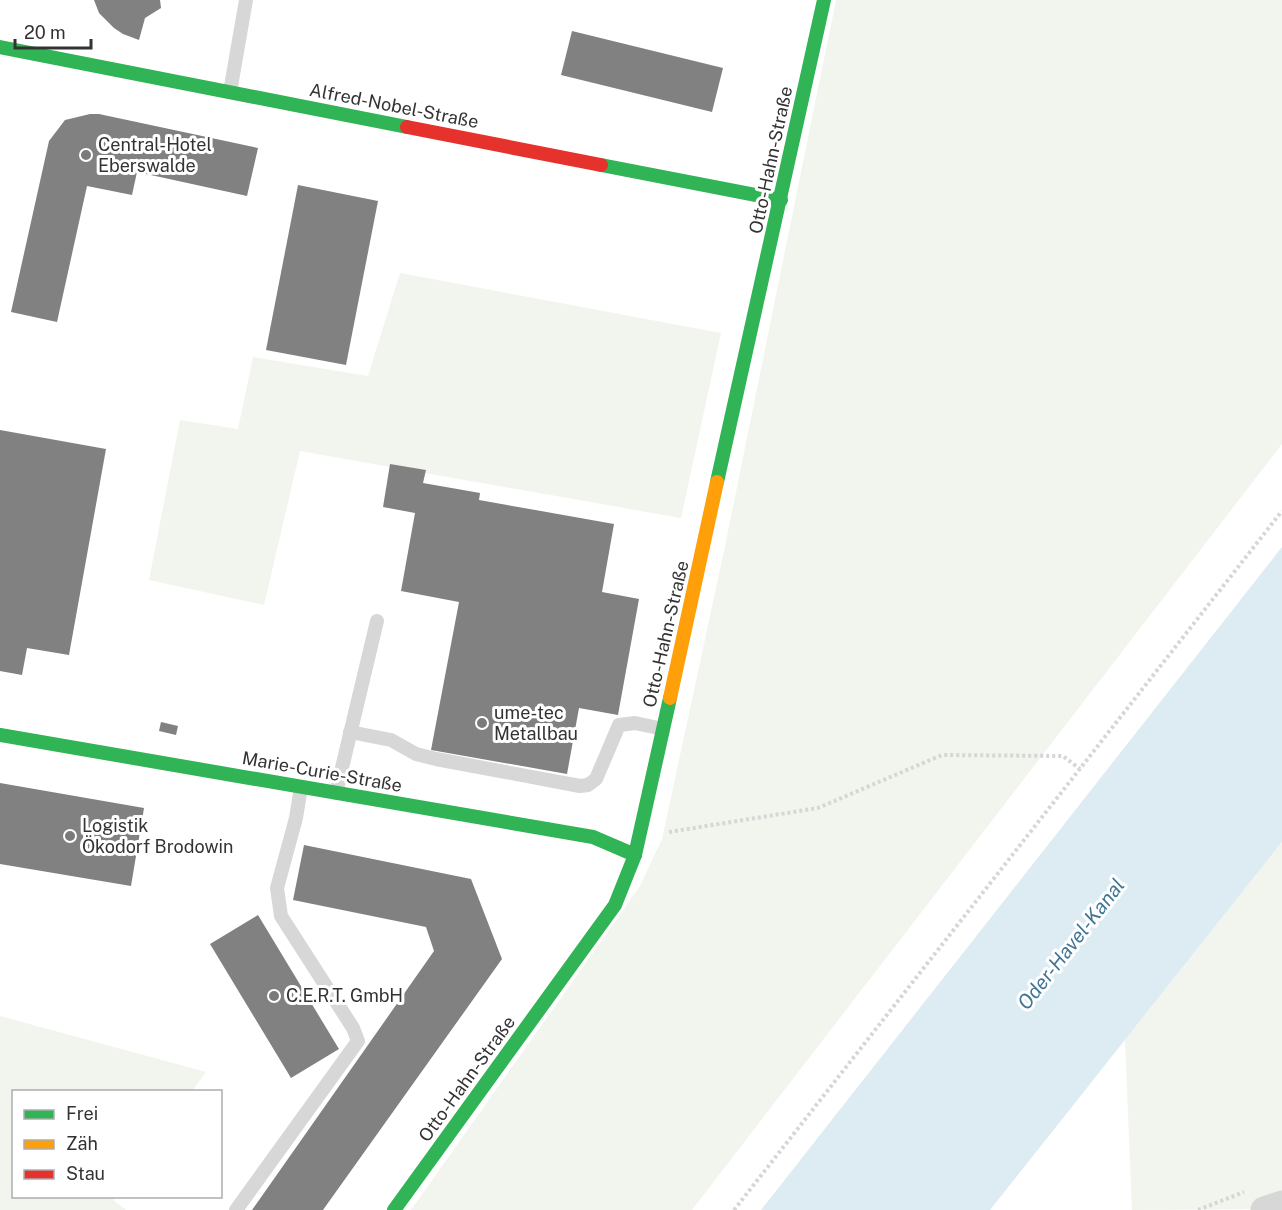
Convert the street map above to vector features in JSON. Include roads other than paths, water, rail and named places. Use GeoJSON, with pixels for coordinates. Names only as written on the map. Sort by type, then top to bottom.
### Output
{"type":"FeatureCollection","features":[{"type":"Feature","properties":{"kind":"street","name":"Otto-Hahn-Straße"},"geometry":{"type":"LineString","coordinates":[[394,1210],[615,905],[635,855],[824,0]]}},
{"type":"Feature","properties":{"kind":"street","name":"Alfred-Nobel-Straße"},"geometry":{"type":"LineString","coordinates":[[0,47],[781,200]]}},
{"type":"Feature","properties":{"kind":"street","name":"Marie-Curie-Straße"},"geometry":{"type":"LineString","coordinates":[[0,735],[592,837],[635,855]]}},
{"type":"Feature","properties":{"kind":"street"},"geometry":{"type":"LineString","coordinates":[[1259,1199],[1282,1204]]}},
{"type":"Feature","properties":{"kind":"lane"},"geometry":{"type":"LineString","coordinates":[[230,92],[246,0]]}},
{"type":"Feature","properties":{"kind":"lane"},"geometry":{"type":"LineString","coordinates":[[336,793],[376,621]]}},
{"type":"Feature","properties":{"kind":"lane"},"geometry":{"type":"LineString","coordinates":[[350,732],[391,740],[416,754],[436,759],[580,786],[588,785],[596,779],[619,725],[635,723],[663,729]]}},
{"type":"Feature","properties":{"kind":"lane"},"geometry":{"type":"LineString","coordinates":[[236,1210],[357,1041],[353,1028],[281,916],[277,888],[296,818],[301,787]]}},
{"type":"Feature","properties":{"kind":"water","name":"Oder-Havel-Kanal"},"geometry":{"type":"Polygon","coordinates":[[[1282,547],[1282,842],[990,1210],[761,1210],[1282,547]]]}},
{"type":"Feature","properties":{"kind":"place","name":"Central-Hotel Eberswalde"},"geometry":{"type":"Point","coordinates":[86,155]}},
{"type":"Feature","properties":{"kind":"place","name":"ume-tec Metallbau"},"geometry":{"type":"Point","coordinates":[482,723]}},
{"type":"Feature","properties":{"kind":"place","name":"Logistik Ökodorf Brodowin"},"geometry":{"type":"Point","coordinates":[70,836]}},
{"type":"Feature","properties":{"kind":"place","name":"C.E.R.T. GmbH"},"geometry":{"type":"Point","coordinates":[274,996]}}]}
